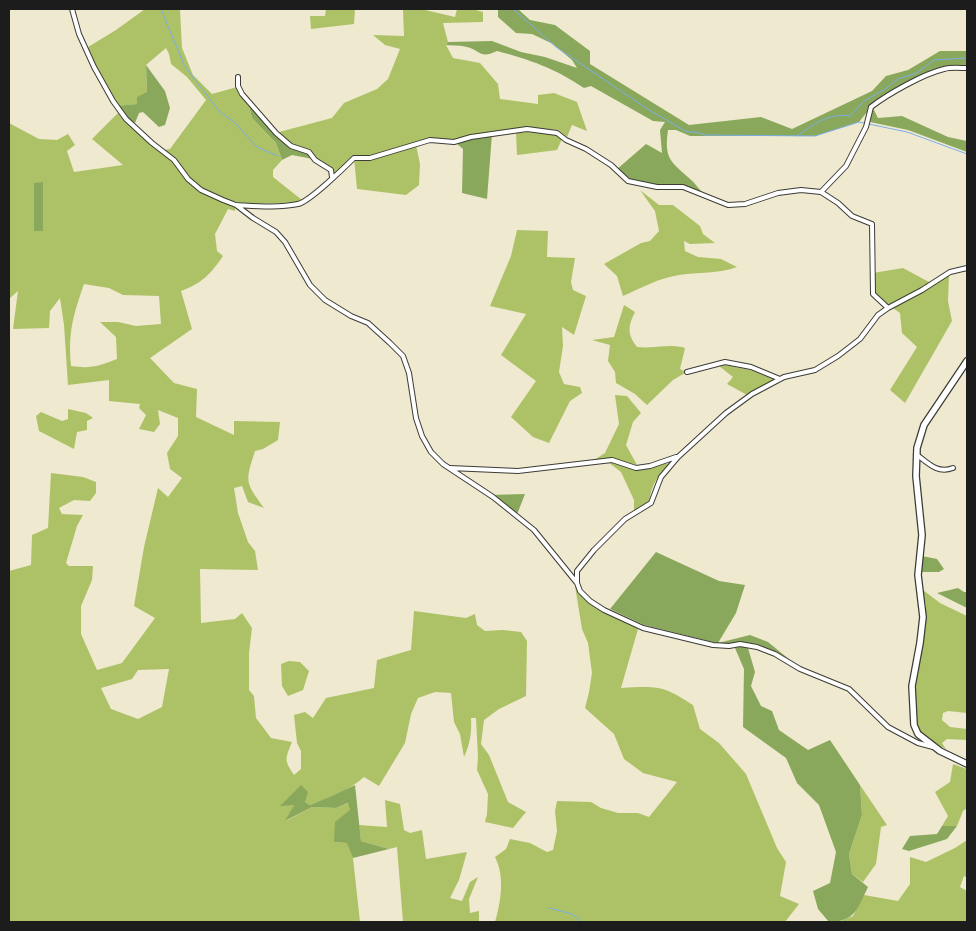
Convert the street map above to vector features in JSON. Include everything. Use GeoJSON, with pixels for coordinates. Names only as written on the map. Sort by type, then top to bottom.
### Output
{"type":"FeatureCollection","features":[{"type":"Feature","properties":{"kind":"street"},"geometry":{"type":"LineString","coordinates":[[72,9],[79,34],[94,67],[113,101],[126,119],[174,160],[188,179],[201,190],[236,205],[276,232],[285,242],[310,285],[325,300],[351,316],[368,323],[403,356],[409,373],[416,418],[422,436],[431,452],[443,464],[493,497],[534,530],[577,583],[580,591],[590,601],[604,610],[643,628],[713,645],[729,646],[740,644],[757,647],[775,654],[800,669],[849,689],[888,727],[918,743],[933,747],[967,764]]}},
{"type":"Feature","properties":{"kind":"street"},"geometry":{"type":"LineString","coordinates":[[820,192],[846,166],[866,127],[871,107],[885,97],[930,74],[946,68],[967,68]]}},
{"type":"Feature","properties":{"kind":"street"},"geometry":{"type":"LineString","coordinates":[[238,77],[238,86],[242,94],[258,113],[291,146],[309,152],[315,160],[331,170],[332,177]]}},
{"type":"Feature","properties":{"kind":"street"},"geometry":{"type":"LineString","coordinates":[[236,205],[299,204],[311,197],[354,158],[370,158],[430,140],[454,142],[471,137],[527,129],[557,133],[611,165],[628,181],[657,187],[683,187],[728,205],[745,204],[778,192],[801,190],[820,192],[838,203],[852,216],[872,224],[874,294],[888,308]]}},
{"type":"Feature","properties":{"kind":"street"},"geometry":{"type":"LineString","coordinates":[[577,583],[577,571],[582,563],[626,519],[651,503],[661,477],[680,456],[726,413],[752,394],[780,380],[815,370],[838,356],[860,339],[878,315],[888,308],[922,290],[950,272],[967,268]]}},
{"type":"Feature","properties":{"kind":"street"},"geometry":{"type":"LineString","coordinates":[[933,747],[918,734],[914,725],[913,680],[923,616],[918,575],[922,536],[916,476],[916,454],[924,426],[967,361]]}},
{"type":"Feature","properties":{"kind":"street"},"geometry":{"type":"LineString","coordinates":[[687,372],[725,362],[751,367],[780,380]]}},
{"type":"Feature","properties":{"kind":"street"},"geometry":{"type":"LineString","coordinates":[[916,454],[938,470],[946,471],[953,468]]}},
{"type":"Feature","properties":{"kind":"street"},"geometry":{"type":"LineString","coordinates":[[450,468],[518,471],[612,460],[636,468],[650,466],[680,456]]}},
{"type":"Feature","properties":{"kind":"green space"},"geometry":{"type":"Polygon","coordinates":[[[145,9],[180,10],[182,48],[193,75],[212,94],[237,87],[239,94],[249,106],[252,118],[276,143],[282,160],[273,170],[273,177],[302,200],[299,202],[255,203],[228,200],[202,188],[164,150],[170,149],[206,100],[187,77],[171,64],[166,48],[146,65],[147,92],[137,104],[119,106],[88,47],[145,9]]]}},
{"type":"Feature","properties":{"kind":"green space"},"geometry":{"type":"Polygon","coordinates":[[[326,9],[355,9],[354,24],[311,29],[310,16],[325,16],[326,9]]]}},
{"type":"Feature","properties":{"kind":"green space"},"geometry":{"type":"Polygon","coordinates":[[[403,9],[421,9],[455,17],[457,9],[472,9],[483,12],[483,22],[443,23],[448,42],[446,45],[453,58],[480,63],[498,84],[500,99],[538,104],[538,95],[554,93],[577,102],[587,131],[572,125],[567,137],[558,130],[525,127],[471,135],[471,137],[454,142],[430,140],[416,145],[420,164],[419,185],[406,195],[357,189],[354,158],[333,176],[333,169],[317,159],[310,150],[292,144],[279,132],[332,118],[344,103],[377,89],[388,79],[400,49],[385,45],[373,35],[404,36],[403,9]]]}},
{"type":"Feature","properties":{"kind":"green space"},"geometry":{"type":"Polygon","coordinates":[[[498,9],[518,9],[530,20],[555,25],[590,51],[590,64],[689,125],[761,117],[792,129],[872,91],[886,76],[908,70],[940,51],[967,51],[967,66],[946,68],[908,85],[871,107],[859,122],[815,136],[690,136],[676,130],[668,130],[667,147],[670,158],[705,196],[683,187],[657,187],[628,181],[616,170],[646,144],[662,153],[660,130],[665,122],[653,121],[591,86],[584,88],[563,75],[532,61],[497,51],[481,54],[465,46],[446,45],[448,42],[492,41],[521,52],[545,57],[577,68],[572,60],[553,44],[532,34],[516,33],[498,17],[498,9]]]}},
{"type":"Feature","properties":{"kind":"green space"},"geometry":{"type":"Polygon","coordinates":[[[146,65],[165,91],[170,108],[165,125],[159,127],[143,112],[139,113],[135,123],[126,119],[116,106],[137,104],[137,97],[147,92],[146,65]]]}},
{"type":"Feature","properties":{"kind":"green space"},"geometry":{"type":"Polygon","coordinates":[[[249,106],[290,148],[308,153],[313,159],[292,155],[282,160],[276,143],[252,118],[249,106]]]}},
{"type":"Feature","properties":{"kind":"green space"},"geometry":{"type":"Polygon","coordinates":[[[873,108],[878,118],[902,116],[948,137],[967,141],[967,152],[908,130],[870,122],[873,108]]]}},
{"type":"Feature","properties":{"kind":"green space"},"geometry":{"type":"Polygon","coordinates":[[[118,113],[125,122],[172,161],[186,180],[205,194],[235,207],[235,211],[228,209],[215,234],[217,251],[223,256],[205,278],[181,291],[192,329],[150,358],[174,383],[197,389],[196,417],[234,435],[234,421],[280,422],[278,440],[263,449],[255,451],[248,476],[250,487],[264,508],[248,502],[242,486],[234,488],[238,513],[248,542],[255,551],[258,570],[200,569],[201,623],[235,619],[242,613],[252,628],[249,653],[249,690],[254,696],[256,718],[271,738],[292,742],[287,762],[294,775],[301,769],[301,751],[297,743],[294,715],[305,712],[313,718],[326,698],[374,688],[377,660],[411,650],[414,611],[466,618],[475,614],[477,625],[485,631],[521,632],[527,641],[526,696],[499,709],[484,720],[481,744],[489,755],[508,802],[526,812],[513,828],[485,822],[488,794],[477,770],[476,718],[471,718],[470,738],[464,757],[460,734],[454,722],[451,693],[435,692],[418,698],[411,714],[405,743],[379,786],[364,777],[345,790],[310,805],[305,802],[281,805],[294,805],[286,821],[312,807],[336,808],[349,803],[350,810],[334,842],[348,843],[353,858],[360,922],[9,922],[9,571],[31,565],[32,535],[48,528],[51,473],[83,477],[96,482],[96,493],[90,501],[74,500],[59,508],[62,514],[83,515],[77,526],[66,563],[69,566],[93,566],[92,580],[81,606],[81,634],[97,670],[122,663],[155,618],[134,606],[144,547],[158,488],[168,497],[182,478],[170,469],[167,453],[178,436],[178,418],[158,410],[160,424],[154,432],[139,429],[146,415],[139,408],[140,404],[109,401],[109,380],[68,385],[64,325],[60,298],[50,311],[49,328],[13,329],[18,291],[9,299],[9,123],[39,139],[57,140],[68,134],[75,145],[67,151],[74,172],[123,165],[92,139],[118,113]],[[84,284],[72,324],[70,343],[71,366],[95,366],[117,359],[116,337],[100,322],[118,322],[136,326],[161,324],[159,296],[123,295],[109,288],[84,284]],[[169,669],[138,670],[132,679],[101,688],[111,709],[138,719],[162,707],[169,669]]]}},
{"type":"Feature","properties":{"kind":"green space"},"geometry":{"type":"Polygon","coordinates":[[[516,133],[555,134],[562,139],[557,150],[517,155],[516,133]]]}},
{"type":"Feature","properties":{"kind":"green space"},"geometry":{"type":"Polygon","coordinates":[[[492,134],[487,199],[462,193],[463,149],[456,143],[471,137],[492,134]]]}},
{"type":"Feature","properties":{"kind":"green space"},"geometry":{"type":"Polygon","coordinates":[[[43,182],[43,231],[34,231],[34,183],[43,182]]]}},
{"type":"Feature","properties":{"kind":"green space"},"geometry":{"type":"Polygon","coordinates":[[[640,190],[659,205],[673,205],[700,226],[703,234],[715,243],[690,244],[684,241],[685,251],[698,257],[721,259],[737,267],[723,271],[664,278],[623,296],[617,276],[604,264],[641,243],[650,241],[659,231],[655,211],[640,190]]]}},
{"type":"Feature","properties":{"kind":"green space"},"geometry":{"type":"Polygon","coordinates":[[[517,230],[548,231],[547,257],[575,258],[571,282],[573,290],[586,296],[574,335],[562,327],[563,346],[559,372],[564,384],[580,387],[582,393],[570,401],[549,443],[533,437],[511,417],[536,381],[501,355],[526,314],[490,306],[511,256],[517,230]]]}},
{"type":"Feature","properties":{"kind":"green space"},"geometry":{"type":"Polygon","coordinates":[[[903,268],[929,282],[949,276],[948,301],[952,321],[905,403],[890,390],[917,347],[902,333],[900,313],[873,294],[873,273],[903,268]]]}},
{"type":"Feature","properties":{"kind":"green space"},"geometry":{"type":"Polygon","coordinates":[[[624,305],[635,312],[631,322],[630,334],[637,347],[673,346],[685,348],[680,369],[686,372],[673,380],[647,405],[635,394],[616,383],[615,372],[608,361],[610,345],[592,340],[614,337],[624,305]]]}},
{"type":"Feature","properties":{"kind":"green space"},"geometry":{"type":"Polygon","coordinates":[[[725,365],[750,370],[775,380],[747,395],[727,384],[733,377],[719,366],[725,365]]]}},
{"type":"Feature","properties":{"kind":"green space"},"geometry":{"type":"Polygon","coordinates":[[[615,395],[627,396],[641,413],[633,422],[626,445],[637,465],[612,458],[594,460],[605,453],[619,424],[615,395]]]}},
{"type":"Feature","properties":{"kind":"green space"},"geometry":{"type":"Polygon","coordinates":[[[68,409],[86,413],[93,418],[87,421],[87,430],[77,432],[74,449],[39,431],[36,416],[41,412],[62,421],[68,419],[68,409]]]}},
{"type":"Feature","properties":{"kind":"green space"},"geometry":{"type":"Polygon","coordinates":[[[608,462],[623,464],[636,469],[670,463],[656,480],[649,502],[634,513],[634,500],[621,472],[608,462]]]}},
{"type":"Feature","properties":{"kind":"green space"},"geometry":{"type":"Polygon","coordinates":[[[525,494],[516,517],[489,495],[525,494]]]}},
{"type":"Feature","properties":{"kind":"green space"},"geometry":{"type":"Polygon","coordinates":[[[656,552],[719,581],[745,585],[736,613],[718,643],[750,635],[768,642],[790,660],[757,644],[740,642],[729,645],[717,643],[644,625],[610,609],[656,552]]]}},
{"type":"Feature","properties":{"kind":"green space"},"geometry":{"type":"Polygon","coordinates":[[[922,556],[937,559],[944,569],[939,572],[921,572],[922,556]]]}},
{"type":"Feature","properties":{"kind":"green space"},"geometry":{"type":"Polygon","coordinates":[[[575,586],[580,593],[638,629],[621,688],[659,688],[693,705],[700,729],[719,743],[746,774],[777,848],[786,862],[780,896],[799,904],[785,922],[495,922],[499,906],[501,881],[495,857],[506,849],[510,839],[530,843],[547,852],[553,850],[557,831],[555,811],[557,801],[591,802],[601,808],[618,813],[638,813],[649,817],[677,782],[643,773],[624,759],[614,734],[585,708],[592,673],[588,643],[582,629],[575,586]]]}},
{"type":"Feature","properties":{"kind":"green space"},"geometry":{"type":"Polygon","coordinates":[[[958,588],[967,592],[967,608],[937,593],[958,588]]]}},
{"type":"Feature","properties":{"kind":"green space"},"geometry":{"type":"Polygon","coordinates":[[[923,590],[940,603],[967,616],[967,713],[948,711],[943,713],[942,720],[950,727],[967,729],[967,740],[947,739],[942,743],[946,749],[920,734],[917,724],[915,679],[924,630],[926,605],[923,590]]]}},
{"type":"Feature","properties":{"kind":"green space"},"geometry":{"type":"Polygon","coordinates":[[[741,646],[748,648],[755,672],[751,686],[761,706],[772,711],[779,730],[808,750],[830,740],[860,785],[862,815],[849,854],[852,874],[868,887],[855,912],[845,919],[829,922],[818,909],[813,891],[830,883],[836,852],[819,805],[797,783],[786,758],[743,727],[744,669],[735,648],[741,646]]]}},
{"type":"Feature","properties":{"kind":"green space"},"geometry":{"type":"Polygon","coordinates":[[[289,661],[300,662],[309,671],[303,690],[288,696],[282,686],[281,664],[289,661]]]}},
{"type":"Feature","properties":{"kind":"green space"},"geometry":{"type":"Polygon","coordinates":[[[953,764],[967,769],[967,808],[963,811],[957,826],[942,826],[948,816],[935,792],[950,782],[953,764]]]}},
{"type":"Feature","properties":{"kind":"green space"},"geometry":{"type":"Polygon","coordinates":[[[301,785],[308,792],[305,802],[310,805],[355,785],[361,841],[389,849],[353,858],[347,843],[334,842],[335,822],[350,810],[348,803],[336,808],[312,807],[285,821],[294,805],[280,806],[301,785]]]}},
{"type":"Feature","properties":{"kind":"green space"},"geometry":{"type":"Polygon","coordinates":[[[860,785],[887,825],[881,827],[876,864],[863,882],[852,874],[849,854],[862,815],[860,785]]]}},
{"type":"Feature","properties":{"kind":"green space"},"geometry":{"type":"Polygon","coordinates":[[[385,800],[400,804],[404,830],[410,833],[422,830],[426,859],[467,852],[459,880],[450,898],[462,901],[470,882],[478,877],[469,899],[470,913],[479,911],[479,922],[403,922],[397,847],[389,849],[361,841],[359,825],[387,827],[385,800]]]}},
{"type":"Feature","properties":{"kind":"green space"},"geometry":{"type":"Polygon","coordinates":[[[942,826],[957,826],[947,839],[909,851],[902,849],[910,836],[937,834],[942,826]]]}},
{"type":"Feature","properties":{"kind":"green space"},"geometry":{"type":"Polygon","coordinates":[[[967,840],[967,878],[964,876],[960,887],[967,891],[967,922],[839,922],[853,916],[864,895],[898,901],[910,884],[910,857],[926,862],[967,840]]]}},
{"type":"Feature","properties":{"kind":"waterway"},"geometry":{"type":"LineString","coordinates":[[161,9],[184,65],[219,111],[236,124],[257,147],[278,156]]}},
{"type":"Feature","properties":{"kind":"waterway"},"geometry":{"type":"LineString","coordinates":[[513,9],[556,47],[649,110],[687,132],[706,135],[815,136],[859,122],[907,132],[967,154]]}},
{"type":"Feature","properties":{"kind":"waterway"},"geometry":{"type":"LineString","coordinates":[[797,136],[828,118],[850,116],[864,101],[898,79],[917,73],[934,60],[967,58]]}},
{"type":"Feature","properties":{"kind":"waterway"},"geometry":{"type":"LineString","coordinates":[[549,908],[572,914],[582,922]]}}]}
